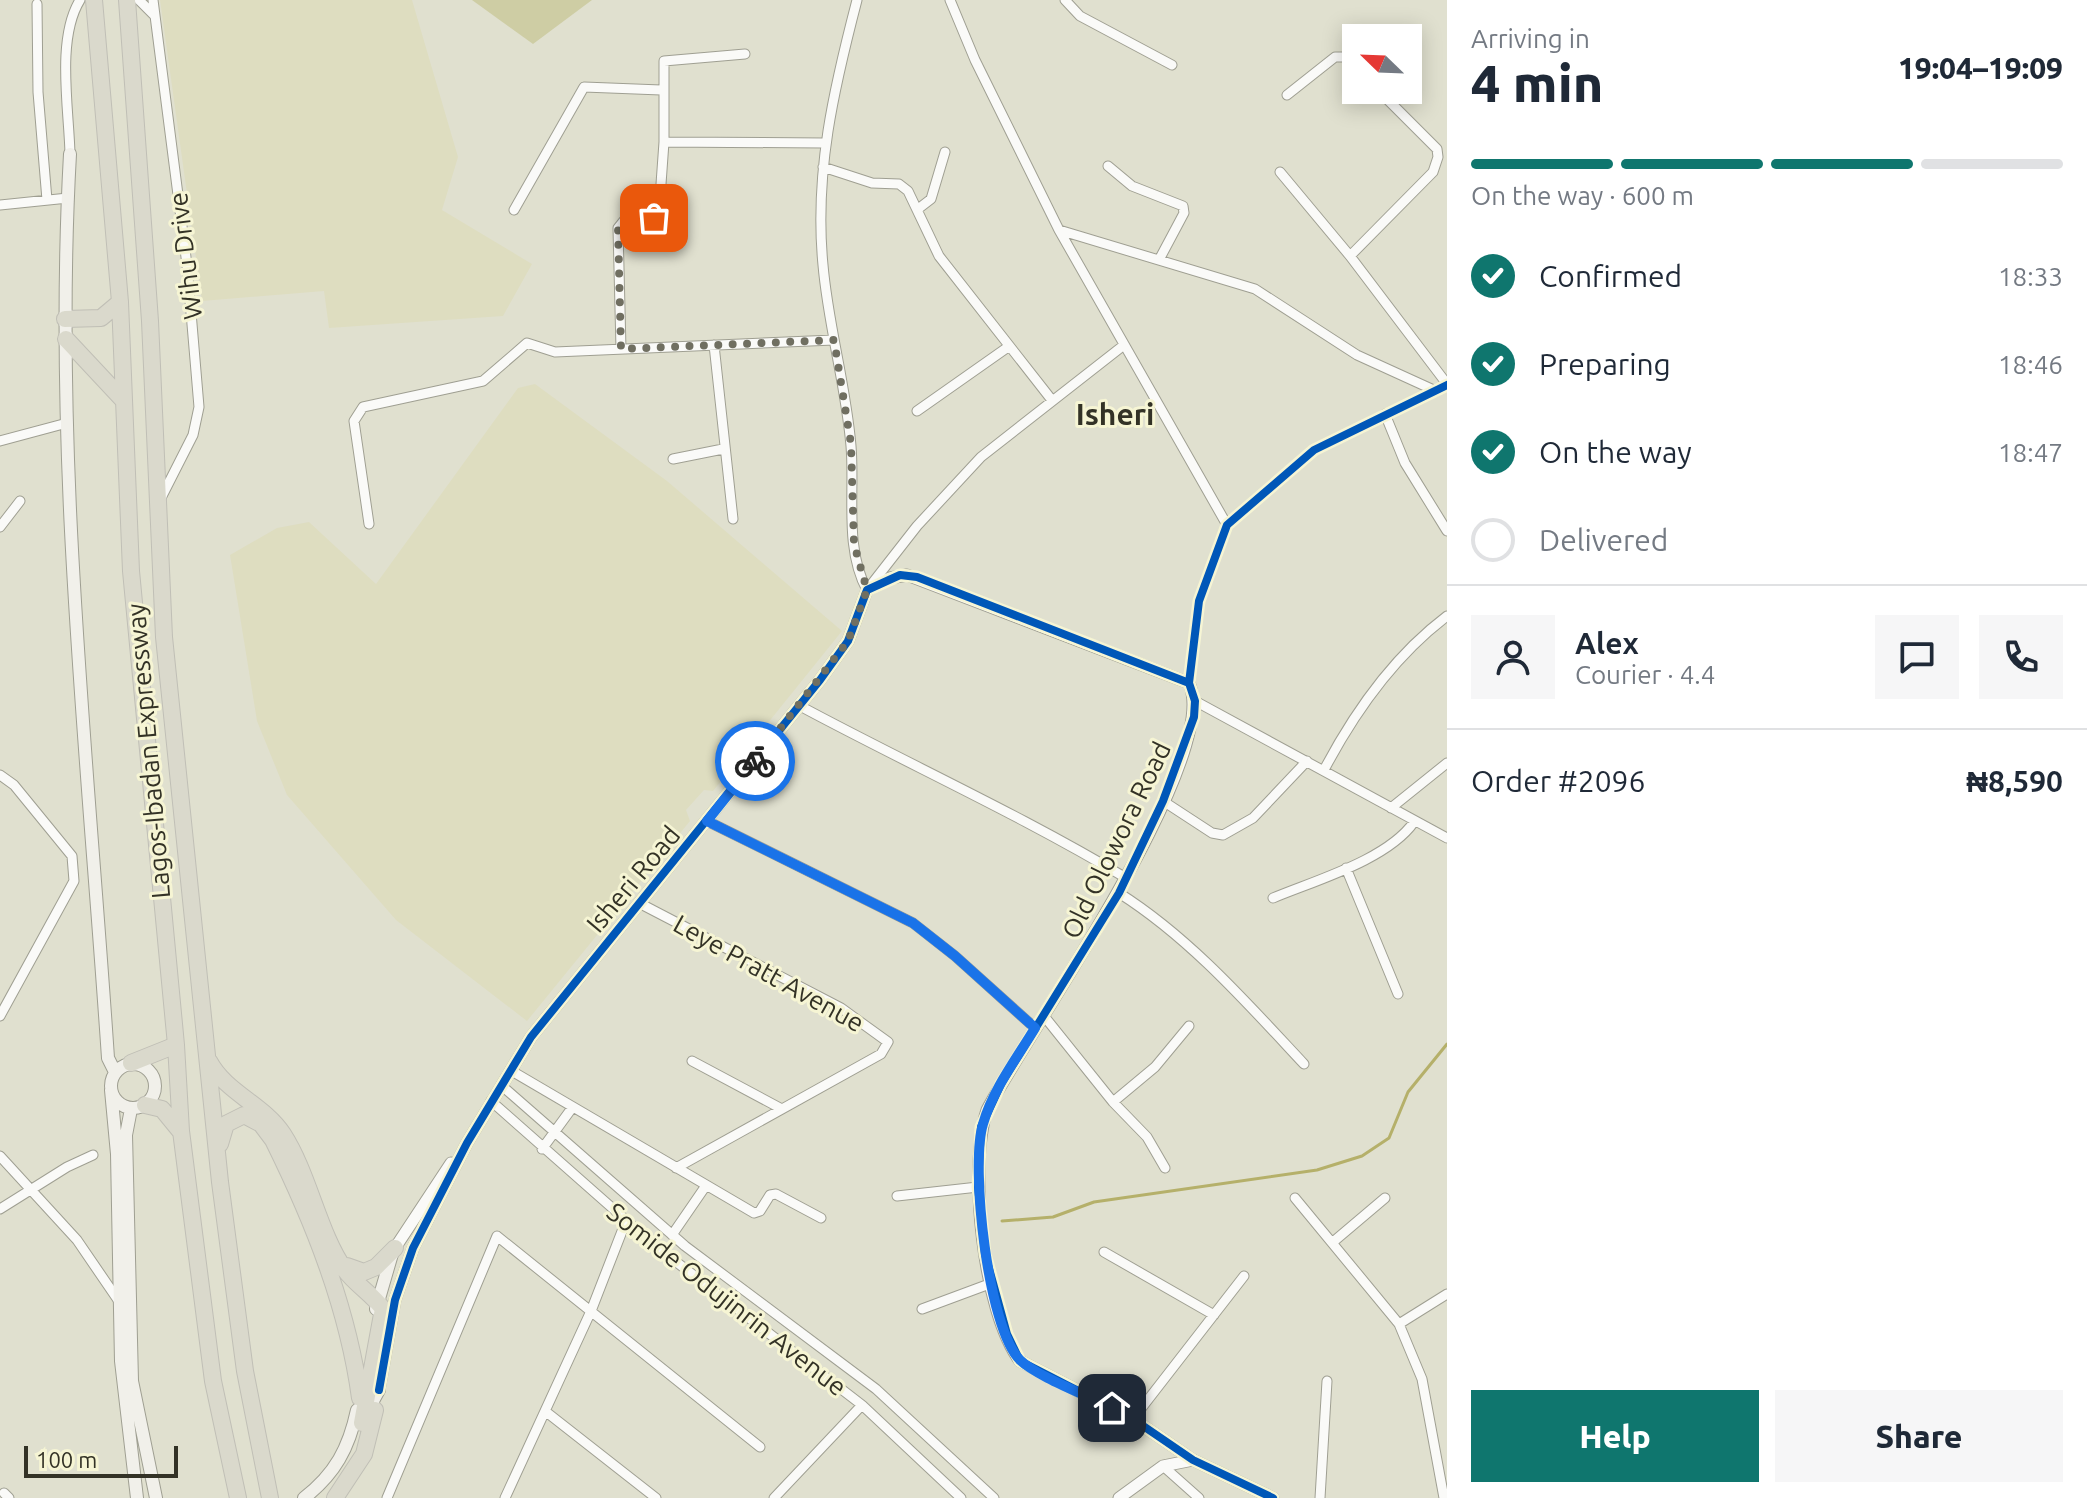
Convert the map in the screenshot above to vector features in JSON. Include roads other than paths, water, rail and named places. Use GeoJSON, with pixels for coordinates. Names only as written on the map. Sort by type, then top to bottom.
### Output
{"type":"FeatureCollection","features":[{"type":"Feature","properties":{"kind":"highway","name":"Lagos-Ibadan Expressway"},"geometry":{"type":"LineString","coordinates":[[94,0],[120,302],[131,571],[176,1045],[181,1131],[211,1367],[238,1498]]}},
{"type":"Feature","properties":{"kind":"highway","name":"Lagos-Ibadan Expressway"},"geometry":{"type":"LineString","coordinates":[[127,0],[144,223],[164,637],[220,1182],[245,1371],[270,1498]]}},
{"type":"Feature","properties":{"kind":"highway"},"geometry":{"type":"LineString","coordinates":[[65,319],[101,318],[120,302]]}},
{"type":"Feature","properties":{"kind":"highway"},"geometry":{"type":"LineString","coordinates":[[66,339],[124,401]]}},
{"type":"Feature","properties":{"kind":"highway"},"geometry":{"type":"LineString","coordinates":[[131,1063],[176,1045]]}},
{"type":"Feature","properties":{"kind":"highway"},"geometry":{"type":"LineString","coordinates":[[205,1048],[215,1073],[267,1114],[284,1135],[342,1263],[383,1309],[362,1423]]}},
{"type":"Feature","properties":{"kind":"highway"},"geometry":{"type":"LineString","coordinates":[[138,1107],[162,1109],[181,1131]]}},
{"type":"Feature","properties":{"kind":"highway"},"geometry":{"type":"LineString","coordinates":[[220,1182],[222,1133],[226,1124],[244,1115],[261,1124],[273,1140],[309,1218],[346,1330],[360,1398]]}},
{"type":"Feature","properties":{"kind":"highway"},"geometry":{"type":"LineString","coordinates":[[342,1263],[364,1272],[376,1267],[395,1248]]}},
{"type":"Feature","properties":{"kind":"highway"},"geometry":{"type":"LineString","coordinates":[[335,1498],[364,1454],[379,1390]]}},
{"type":"Feature","properties":{"kind":"main road"},"geometry":{"type":"LineString","coordinates":[[70,154],[65,319],[67,423],[91,857],[108,1058],[115,1072],[111,1090],[117,1154],[118,1300],[137,1498]]}},
{"type":"Feature","properties":{"kind":"main road"},"geometry":{"type":"LineString","coordinates":[[115,1072],[131,1063],[146,1067],[154,1079],[154,1094],[138,1107],[126,1135],[132,1381],[156,1498]]}},
{"type":"Feature","properties":{"kind":"main road"},"geometry":{"type":"LineString","coordinates":[[111,1090],[118,1103],[138,1107]]}},
{"type":"Feature","properties":{"kind":"main road","name":"Isheri Road"},"geometry":{"type":"LineString","coordinates":[[304,1498],[333,1472],[352,1433],[378,1301],[395,1248]]}},
{"type":"Feature","properties":{"kind":"main road","name":"Isheri Road"},"geometry":{"type":"LineString","coordinates":[[314,1498],[334,1481],[349,1459],[362,1423],[379,1390]]}},
{"type":"Feature","properties":{"kind":"street"},"geometry":{"type":"LineString","coordinates":[[70,154],[67,38],[70,16],[80,0]]}},
{"type":"Feature","properties":{"kind":"street"},"geometry":{"type":"LineString","coordinates":[[139,0],[154,15]]}},
{"type":"Feature","properties":{"kind":"street","name":"Wihu Drive"},"geometry":{"type":"LineString","coordinates":[[153,0],[188,279],[199,407],[193,435],[157,504]]}},
{"type":"Feature","properties":{"kind":"street"},"geometry":{"type":"LineString","coordinates":[[857,0],[837,70],[824,143],[823,265],[851,444],[854,544],[867,590]]}},
{"type":"Feature","properties":{"kind":"street"},"geometry":{"type":"LineString","coordinates":[[950,0],[975,60],[1059,230],[1227,525]]}},
{"type":"Feature","properties":{"kind":"street"},"geometry":{"type":"LineString","coordinates":[[1065,0],[1080,16],[1172,65]]}},
{"type":"Feature","properties":{"kind":"street"},"geometry":{"type":"LineString","coordinates":[[37,4],[38,92],[47,200]]}},
{"type":"Feature","properties":{"kind":"street"},"geometry":{"type":"LineString","coordinates":[[621,349],[618,228],[626,218],[654,218],[659,212],[664,142],[661,90],[666,59],[745,54]]}},
{"type":"Feature","properties":{"kind":"street"},"geometry":{"type":"LineString","coordinates":[[1287,95],[1335,57],[1342,57]]}},
{"type":"Feature","properties":{"kind":"street"},"geometry":{"type":"LineString","coordinates":[[514,210],[584,87],[661,90]]}},
{"type":"Feature","properties":{"kind":"street"},"geometry":{"type":"LineString","coordinates":[[1350,256],[1433,172],[1438,157],[1437,149],[1392,104]]}},
{"type":"Feature","properties":{"kind":"street"},"geometry":{"type":"LineString","coordinates":[[664,142],[824,143]]}},
{"type":"Feature","properties":{"kind":"street"},"geometry":{"type":"LineString","coordinates":[[918,209],[931,199],[945,152]]}},
{"type":"Feature","properties":{"kind":"street"},"geometry":{"type":"LineString","coordinates":[[1108,166],[1132,186],[1183,206],[1184,213],[1160,258]]}},
{"type":"Feature","properties":{"kind":"street"},"geometry":{"type":"LineString","coordinates":[[823,167],[872,183],[899,184],[908,191],[939,256],[1051,399]]}},
{"type":"Feature","properties":{"kind":"street"},"geometry":{"type":"LineString","coordinates":[[1280,172],[1350,256],[1447,385],[1314,450],[1227,525],[1199,601],[1189,683],[1195,701],[1447,838]]}},
{"type":"Feature","properties":{"kind":"street"},"geometry":{"type":"LineString","coordinates":[[0,205],[68,198]]}},
{"type":"Feature","properties":{"kind":"street"},"geometry":{"type":"LineString","coordinates":[[1059,230],[1160,258],[1219,281],[1255,289],[1345,348],[1436,391]]}},
{"type":"Feature","properties":{"kind":"street"},"geometry":{"type":"LineString","coordinates":[[369,524],[354,421],[357,410],[483,381],[527,343],[555,352],[834,340]]}},
{"type":"Feature","properties":{"kind":"street"},"geometry":{"type":"LineString","coordinates":[[714,345],[733,519]]}},
{"type":"Feature","properties":{"kind":"street"},"geometry":{"type":"LineString","coordinates":[[867,590],[917,526],[981,457],[1051,399],[1124,345]]}},
{"type":"Feature","properties":{"kind":"street"},"geometry":{"type":"LineString","coordinates":[[917,411],[1008,347]]}},
{"type":"Feature","properties":{"kind":"street"},"geometry":{"type":"LineString","coordinates":[[1385,414],[1405,463],[1447,531]]}},
{"type":"Feature","properties":{"kind":"street"},"geometry":{"type":"LineString","coordinates":[[0,441],[67,423]]}},
{"type":"Feature","properties":{"kind":"street"},"geometry":{"type":"LineString","coordinates":[[673,459],[723,449]]}},
{"type":"Feature","properties":{"kind":"street"},"geometry":{"type":"LineString","coordinates":[[0,527],[20,501]]}},
{"type":"Feature","properties":{"kind":"street"},"geometry":{"type":"LineString","coordinates":[[867,590],[900,575],[917,577],[1189,683]]}},
{"type":"Feature","properties":{"kind":"street","name":"Isheri Road"},"geometry":{"type":"LineString","coordinates":[[379,1390],[402,1277],[413,1248],[491,1101],[531,1037],[800,706],[848,641],[867,590]]}},
{"type":"Feature","properties":{"kind":"street"},"geometry":{"type":"LineString","coordinates":[[1324,770],[1353,720],[1406,649],[1447,616]]}},
{"type":"Feature","properties":{"kind":"street","name":"Old Olowora Road"},"geometry":{"type":"LineString","coordinates":[[1195,701],[1191,728],[1163,801],[1119,893],[987,1110],[978,1151],[978,1187],[992,1283],[1013,1351],[1020,1361],[1133,1419],[1193,1460],[1273,1498]]}},
{"type":"Feature","properties":{"kind":"street"},"geometry":{"type":"LineString","coordinates":[[800,706],[931,777],[1052,834],[1126,878]]}},
{"type":"Feature","properties":{"kind":"street"},"geometry":{"type":"LineString","coordinates":[[1163,801],[1212,833],[1223,835],[1253,818],[1307,761]]}},
{"type":"Feature","properties":{"kind":"street"},"geometry":{"type":"LineString","coordinates":[[1391,808],[1447,763]]}},
{"type":"Feature","properties":{"kind":"street"},"geometry":{"type":"LineString","coordinates":[[0,775],[14,785],[72,856],[76,869],[74,881],[0,1016]]}},
{"type":"Feature","properties":{"kind":"street"},"geometry":{"type":"LineString","coordinates":[[707,821],[913,923],[1035,1028]]}},
{"type":"Feature","properties":{"kind":"street"},"geometry":{"type":"LineString","coordinates":[[1273,898],[1346,868],[1403,838],[1414,822]]}},
{"type":"Feature","properties":{"kind":"street"},"geometry":{"type":"LineString","coordinates":[[1346,868],[1398,994]]}},
{"type":"Feature","properties":{"kind":"street"},"geometry":{"type":"LineString","coordinates":[[1119,893],[1152,914],[1184,943],[1304,1064]]}},
{"type":"Feature","properties":{"kind":"street","name":"Leye Pratt Avenue"},"geometry":{"type":"LineString","coordinates":[[639,903],[841,1008],[888,1042],[881,1054],[676,1168]]}},
{"type":"Feature","properties":{"kind":"street"},"geometry":{"type":"LineString","coordinates":[[1044,1016],[1113,1102],[1147,1137],[1165,1168]]}},
{"type":"Feature","properties":{"kind":"street"},"geometry":{"type":"LineString","coordinates":[[1113,1102],[1155,1067],[1189,1026]]}},
{"type":"Feature","properties":{"kind":"street"},"geometry":{"type":"LineString","coordinates":[[692,1061],[780,1108]]}},
{"type":"Feature","properties":{"kind":"street"},"geometry":{"type":"LineString","coordinates":[[510,1070],[754,1213],[760,1211],[770,1195],[776,1194],[821,1218]]}},
{"type":"Feature","properties":{"kind":"street"},"geometry":{"type":"LineString","coordinates":[[501,1085],[672,1235],[842,1363],[994,1498]]}},
{"type":"Feature","properties":{"kind":"street","name":"Somide Odujinrin Avenue"},"geometry":{"type":"LineString","coordinates":[[491,1101],[626,1221],[862,1405],[961,1498]]}},
{"type":"Feature","properties":{"kind":"street"},"geometry":{"type":"LineString","coordinates":[[542,1149],[572,1108]]}},
{"type":"Feature","properties":{"kind":"street","name":"Isheri Road"},"geometry":{"type":"LineString","coordinates":[[395,1248],[434,1184],[467,1143]]}},
{"type":"Feature","properties":{"kind":"street"},"geometry":{"type":"LineString","coordinates":[[0,1209],[67,1167],[93,1155]]}},
{"type":"Feature","properties":{"kind":"street"},"geometry":{"type":"LineString","coordinates":[[0,1156],[84,1248],[118,1300]]}},
{"type":"Feature","properties":{"kind":"street"},"geometry":{"type":"LineString","coordinates":[[672,1235],[705,1187]]}},
{"type":"Feature","properties":{"kind":"street"},"geometry":{"type":"LineString","coordinates":[[897,1196],[978,1187]]}},
{"type":"Feature","properties":{"kind":"street"},"geometry":{"type":"LineString","coordinates":[[1295,1198],[1399,1324],[1422,1379],[1444,1498]]}},
{"type":"Feature","properties":{"kind":"street"},"geometry":{"type":"LineString","coordinates":[[1333,1242],[1385,1198]]}},
{"type":"Feature","properties":{"kind":"street"},"geometry":{"type":"LineString","coordinates":[[505,1498],[591,1311],[626,1221]]}},
{"type":"Feature","properties":{"kind":"street"},"geometry":{"type":"LineString","coordinates":[[387,1498],[497,1236],[760,1447]]}},
{"type":"Feature","properties":{"kind":"street"},"geometry":{"type":"LineString","coordinates":[[1104,1252],[1214,1315]]}},
{"type":"Feature","properties":{"kind":"street"},"geometry":{"type":"LineString","coordinates":[[1133,1419],[1244,1276]]}},
{"type":"Feature","properties":{"kind":"street"},"geometry":{"type":"LineString","coordinates":[[922,1309],[992,1283]]}},
{"type":"Feature","properties":{"kind":"street"},"geometry":{"type":"LineString","coordinates":[[1399,1324],[1447,1294]]}},
{"type":"Feature","properties":{"kind":"street"},"geometry":{"type":"LineString","coordinates":[[830,1380],[842,1363]]}},
{"type":"Feature","properties":{"kind":"street"},"geometry":{"type":"LineString","coordinates":[[1320,1498],[1327,1381]]}},
{"type":"Feature","properties":{"kind":"street"},"geometry":{"type":"LineString","coordinates":[[774,1498],[862,1405]]}},
{"type":"Feature","properties":{"kind":"street"},"geometry":{"type":"LineString","coordinates":[[545,1411],[656,1498]]}},
{"type":"Feature","properties":{"kind":"street"},"geometry":{"type":"LineString","coordinates":[[1119,1498],[1163,1466],[1193,1460]]}},
{"type":"Feature","properties":{"kind":"street"},"geometry":{"type":"LineString","coordinates":[[1163,1466],[1199,1498]]}},
{"type":"Feature","properties":{"kind":"waterway"},"geometry":{"type":"LineString","coordinates":[[1002,1221],[1053,1217],[1094,1202],[1317,1170],[1362,1156],[1389,1138],[1408,1092],[1447,1044]]}},
{"type":"Feature","properties":{"kind":"district","name":"Isheri"},"geometry":{"type":"Point","coordinates":[1115,414]}}]}
